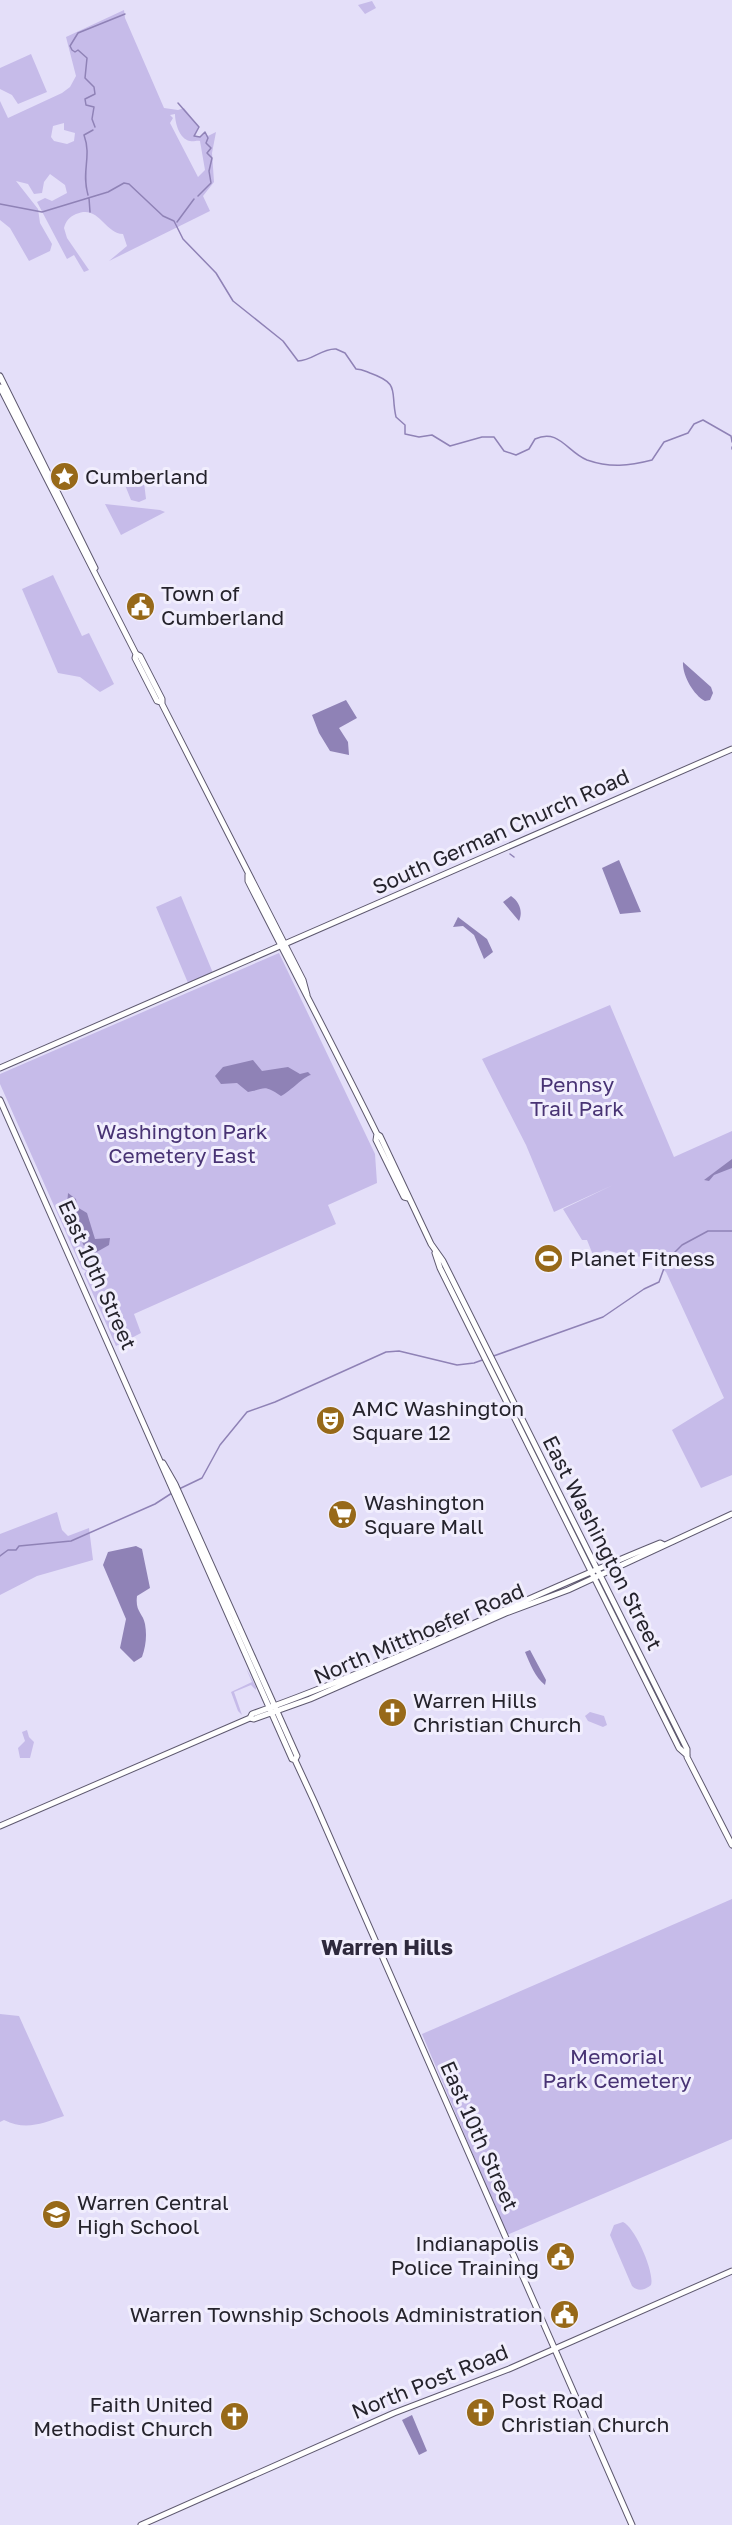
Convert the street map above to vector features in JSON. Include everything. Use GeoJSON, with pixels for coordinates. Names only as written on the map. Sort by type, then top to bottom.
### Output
{"type":"FeatureCollection","features":[{"type":"Feature","properties":{"kind":"main road","name":"East Washington Street"},"geometry":{"type":"LineString","coordinates":[[0,376],[94,564],[96,573]]}},
{"type":"Feature","properties":{"kind":"main road","name":"East Washington Street"},"geometry":{"type":"LineString","coordinates":[[0,387],[96,573],[136,654],[135,658],[156,699],[160,702],[248,875],[248,882],[283,945],[301,988],[308,996],[380,1136],[435,1251],[438,1263],[687,1749],[687,1755],[732,1845]]}},
{"type":"Feature","properties":{"kind":"main road","name":"South German Church Road"},"geometry":{"type":"LineString","coordinates":[[0,1068],[732,749]]}},
{"type":"Feature","properties":{"kind":"main road","name":"East 10th Street"},"geometry":{"type":"LineString","coordinates":[[0,1100],[273,1710],[297,1756],[295,1760],[632,2525]]}},
{"type":"Feature","properties":{"kind":"main road"},"geometry":{"type":"LineString","coordinates":[[597,1576],[732,1514]]}},
{"type":"Feature","properties":{"kind":"main road"},"geometry":{"type":"LineString","coordinates":[[597,1576],[633,1554],[660,1543],[664,1545]]}},
{"type":"Feature","properties":{"kind":"main road","name":"North Mitthoefer Road"},"geometry":{"type":"LineString","coordinates":[[273,1710],[509,1606],[597,1576]]}},
{"type":"Feature","properties":{"kind":"main road","name":"North Mitthoefer Road"},"geometry":{"type":"LineString","coordinates":[[0,1826],[250,1718],[252,1714],[308,1700],[514,1609],[597,1576]]}},
{"type":"Feature","properties":{"kind":"main road"},"geometry":{"type":"LineString","coordinates":[[308,1700],[321,1689]]}},
{"type":"Feature","properties":{"kind":"main road","name":"North Post Road"},"geometry":{"type":"LineString","coordinates":[[141,2525],[394,2413],[555,2349],[732,2271]]}},
{"type":"Feature","properties":{"kind":"green space"},"geometry":{"type":"Polygon","coordinates":[[[372,1],[376,8],[365,14],[358,5],[372,1]]]}},
{"type":"Feature","properties":{"kind":"green space"},"geometry":{"type":"Polygon","coordinates":[[[124,10],[125,18],[164,108],[178,110],[184,108],[199,127],[195,137],[200,137],[205,132],[208,136],[216,132],[212,153],[214,182],[203,196],[210,211],[109,261],[127,246],[123,234],[111,229],[90,213],[74,215],[68,219],[64,228],[67,238],[89,270],[84,272],[74,255],[67,259],[37,202],[45,198],[52,201],[67,193],[65,185],[50,174],[44,182],[42,193],[34,194],[28,184],[16,181],[38,209],[40,223],[52,244],[50,251],[29,261],[10,228],[0,220],[0,101],[8,118],[70,87],[76,76],[66,37],[124,10]],[[175,114],[170,115],[173,118],[170,123],[198,177],[205,170],[200,141],[186,140],[180,134],[175,114]],[[64,123],[53,126],[51,137],[54,141],[67,144],[74,141],[75,133],[64,130],[64,123]]]}},
{"type":"Feature","properties":{"kind":"green space"},"geometry":{"type":"Polygon","coordinates":[[[31,54],[47,92],[18,104],[12,95],[0,89],[0,68],[31,54]]]}},
{"type":"Feature","properties":{"kind":"green space"},"geometry":{"type":"Polygon","coordinates":[[[143,474],[146,499],[139,502],[131,500],[125,485],[143,474]]]}},
{"type":"Feature","properties":{"kind":"green space"},"geometry":{"type":"Polygon","coordinates":[[[105,504],[160,510],[165,512],[121,535],[105,504]]]}},
{"type":"Feature","properties":{"kind":"green space"},"geometry":{"type":"Polygon","coordinates":[[[53,575],[82,636],[89,633],[114,684],[100,692],[80,677],[58,673],[22,589],[53,575]]]}},
{"type":"Feature","properties":{"kind":"green space"},"geometry":{"type":"Polygon","coordinates":[[[181,896],[213,973],[188,983],[156,907],[181,896]]]}},
{"type":"Feature","properties":{"kind":"green space","name":"Washington Park Cemetery East"},"geometry":{"type":"Polygon","coordinates":[[[279,953],[375,1154],[377,1183],[328,1205],[336,1224],[134,1314],[141,1333],[116,1346],[84,1274],[86,1271],[82,1269],[0,1084],[0,1074],[279,953]]]}},
{"type":"Feature","properties":{"kind":"green space","name":"Pennsy Trail Park"},"geometry":{"type":"Polygon","coordinates":[[[610,1005],[674,1157],[732,1131],[732,1475],[701,1488],[672,1430],[724,1398],[666,1272],[648,1257],[627,1256],[607,1250],[593,1255],[587,1240],[582,1240],[563,1209],[613,1185],[554,1212],[526,1145],[482,1059],[610,1005]]]}},
{"type":"Feature","properties":{"kind":"green space"},"geometry":{"type":"Polygon","coordinates":[[[57,1512],[62,1530],[68,1536],[89,1528],[93,1560],[37,1576],[0,1595],[0,1534],[57,1512]]]}},
{"type":"Feature","properties":{"kind":"green space"},"geometry":{"type":"Polygon","coordinates":[[[246,1668],[256,1690],[251,1685],[234,1692],[242,1715],[238,1711],[231,1692],[252,1682],[246,1668]]]}},
{"type":"Feature","properties":{"kind":"green space"},"geometry":{"type":"Polygon","coordinates":[[[590,1712],[604,1716],[607,1725],[603,1727],[588,1721],[585,1716],[590,1712]]]}},
{"type":"Feature","properties":{"kind":"green space"},"geometry":{"type":"Polygon","coordinates":[[[27,1730],[34,1742],[30,1758],[20,1758],[18,1748],[25,1741],[22,1732],[27,1730]]]}},
{"type":"Feature","properties":{"kind":"green space","name":"Memorial Park Cemetery"},"geometry":{"type":"Polygon","coordinates":[[[732,1899],[732,2139],[507,2235],[422,2034],[732,1899]]]}},
{"type":"Feature","properties":{"kind":"green space"},"geometry":{"type":"Polygon","coordinates":[[[0,2014],[19,2016],[64,2116],[34,2125],[20,2125],[4,2120],[0,2122],[0,2014]]]}},
{"type":"Feature","properties":{"kind":"green space"},"geometry":{"type":"Polygon","coordinates":[[[623,2222],[633,2232],[647,2261],[651,2285],[644,2289],[639,2290],[632,2286],[610,2235],[614,2225],[623,2222]]]}},
{"type":"Feature","properties":{"kind":"shaded area"},"geometry":{"type":"Polygon","coordinates":[[[683,662],[711,687],[713,693],[710,700],[705,701],[701,698],[689,684],[683,662]]]}},
{"type":"Feature","properties":{"kind":"shaded area"},"geometry":{"type":"Polygon","coordinates":[[[346,700],[357,718],[339,728],[348,742],[349,755],[330,751],[312,715],[346,700]]]}},
{"type":"Feature","properties":{"kind":"shaded area"},"geometry":{"type":"Polygon","coordinates":[[[619,860],[641,912],[620,914],[602,868],[619,860]]]}},
{"type":"Feature","properties":{"kind":"shaded area"},"geometry":{"type":"Polygon","coordinates":[[[511,896],[520,907],[519,921],[503,902],[511,896]]]}},
{"type":"Feature","properties":{"kind":"shaded area"},"geometry":{"type":"Polygon","coordinates":[[[458,917],[487,939],[493,952],[484,959],[474,935],[463,926],[453,927],[458,917]]]}},
{"type":"Feature","properties":{"kind":"shaded area"},"geometry":{"type":"Polygon","coordinates":[[[253,1060],[262,1071],[288,1067],[300,1074],[308,1072],[311,1075],[281,1096],[267,1089],[248,1092],[237,1083],[221,1084],[215,1076],[223,1067],[253,1060]]]}},
{"type":"Feature","properties":{"kind":"shaded area"},"geometry":{"type":"Polygon","coordinates":[[[732,1159],[732,1168],[714,1175],[709,1181],[704,1180],[732,1159]]]}},
{"type":"Feature","properties":{"kind":"shaded area"},"geometry":{"type":"Polygon","coordinates":[[[68,1193],[76,1199],[77,1207],[87,1213],[95,1239],[110,1238],[109,1245],[95,1253],[84,1246],[72,1222],[75,1213],[67,1205],[68,1193]]]}},
{"type":"Feature","properties":{"kind":"shaded area"},"geometry":{"type":"Polygon","coordinates":[[[136,1546],[142,1549],[150,1588],[137,1596],[137,1606],[144,1620],[146,1636],[142,1657],[134,1662],[120,1648],[126,1619],[103,1565],[108,1552],[136,1546]]]}},
{"type":"Feature","properties":{"kind":"shaded area"},"geometry":{"type":"Polygon","coordinates":[[[530,1650],[546,1680],[545,1685],[536,1674],[525,1652],[530,1650]]]}},
{"type":"Feature","properties":{"kind":"shaded area"},"geometry":{"type":"Polygon","coordinates":[[[412,2415],[427,2451],[419,2455],[402,2420],[412,2415]]]}},
{"type":"Feature","properties":{"kind":"waterway"},"geometry":{"type":"LineString","coordinates":[[95,127],[92,119],[94,107],[86,105],[85,99],[95,94],[94,87],[85,78],[87,58],[78,50],[75,52],[72,50],[70,46],[78,33],[125,14]]}},
{"type":"Feature","properties":{"kind":"waterway"},"geometry":{"type":"LineString","coordinates":[[178,103],[199,127],[194,136],[200,137],[205,132],[208,138],[206,143],[211,148],[207,153],[212,158],[209,171],[211,183],[198,196]]}},
{"type":"Feature","properties":{"kind":"waterway"},"geometry":{"type":"LineString","coordinates":[[88,195],[87,150],[84,135],[93,130]]}},
{"type":"Feature","properties":{"kind":"waterway"},"geometry":{"type":"LineString","coordinates":[[0,204],[42,212],[108,192],[124,183],[129,184],[163,216],[174,221],[183,239],[216,273],[233,301],[283,341],[298,361],[326,350],[336,349],[345,353],[356,369],[386,381],[392,389],[396,417],[405,425],[405,434],[419,437],[432,435],[450,446],[482,437],[494,437],[504,451],[516,455],[529,449],[535,439],[543,436],[550,437],[563,442],[587,460],[612,465],[627,465],[652,460],[664,442],[688,433],[694,424],[703,420],[731,436],[732,442]]}},
{"type":"Feature","properties":{"kind":"waterway"},"geometry":{"type":"LineString","coordinates":[[89,198],[90,212]]}},
{"type":"Feature","properties":{"kind":"waterway"},"geometry":{"type":"LineString","coordinates":[[177,222],[194,199]]}},
{"type":"Feature","properties":{"kind":"waterway"},"geometry":{"type":"LineString","coordinates":[[510,854],[514,857]]}},
{"type":"Feature","properties":{"kind":"waterway"},"geometry":{"type":"LineString","coordinates":[[179,1489],[202,1478],[220,1445],[247,1412],[275,1402],[386,1352],[399,1351],[457,1365],[474,1363],[603,1317],[644,1289],[659,1282],[667,1260],[682,1245],[708,1231],[732,1231]]}},
{"type":"Feature","properties":{"kind":"waterway"},"geometry":{"type":"LineString","coordinates":[[0,1556],[8,1550],[16,1550],[19,1546],[71,1541],[155,1504],[172,1493]]}},
{"type":"Feature","properties":{"kind":"place","name":"Cumberland"},"geometry":{"type":"Point","coordinates":[64,477]}},
{"type":"Feature","properties":{"kind":"place","name":"Town of Cumberland"},"geometry":{"type":"Point","coordinates":[140,606]}},
{"type":"Feature","properties":{"kind":"place","name":"Planet Fitness"},"geometry":{"type":"Point","coordinates":[549,1259]}},
{"type":"Feature","properties":{"kind":"place","name":"AMC Washington Square 12"},"geometry":{"type":"Point","coordinates":[331,1421]}},
{"type":"Feature","properties":{"kind":"place","name":"Washington Square Mall"},"geometry":{"type":"Point","coordinates":[343,1515]}},
{"type":"Feature","properties":{"kind":"place","name":"Warren Hills Christian Church"},"geometry":{"type":"Point","coordinates":[392,1713]}},
{"type":"Feature","properties":{"kind":"place","name":"Warren Central High School"},"geometry":{"type":"Point","coordinates":[56,2215]}},
{"type":"Feature","properties":{"kind":"place","name":"Indianapolis Police Training"},"geometry":{"type":"Point","coordinates":[560,2256]}},
{"type":"Feature","properties":{"kind":"place","name":"Warren Township Schools Administration"},"geometry":{"type":"Point","coordinates":[564,2315]}},
{"type":"Feature","properties":{"kind":"place","name":"Post Road Christian Church"},"geometry":{"type":"Point","coordinates":[480,2413]}},
{"type":"Feature","properties":{"kind":"place","name":"Faith United Methodist Church"},"geometry":{"type":"Point","coordinates":[234,2417]}},
{"type":"Feature","properties":{"kind":"district","name":"Warren Hills"},"geometry":{"type":"Point","coordinates":[387,1947]}}]}
